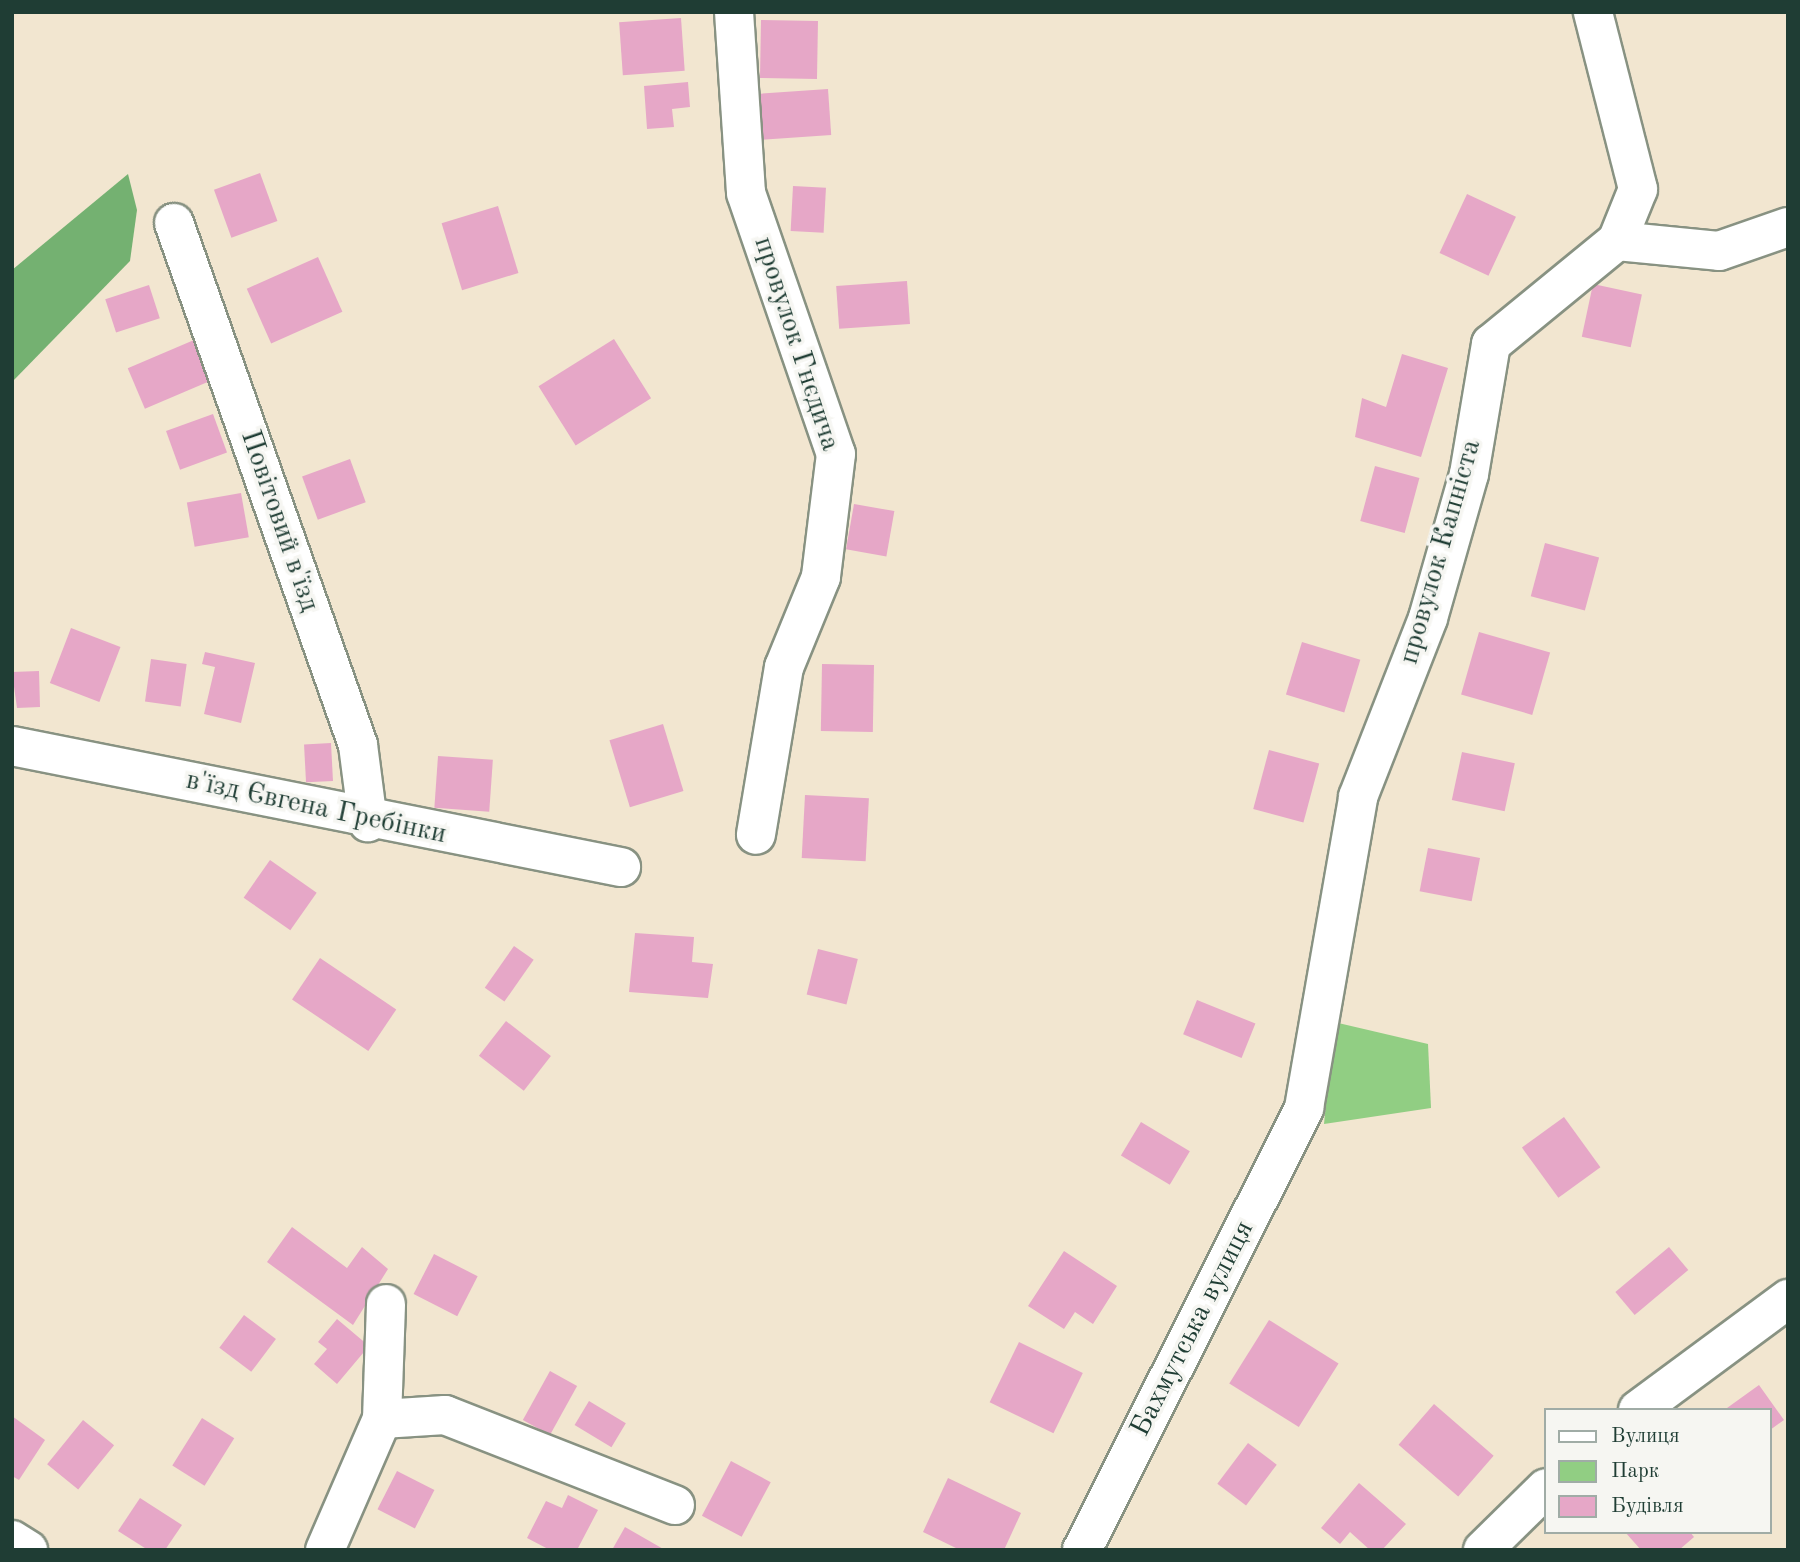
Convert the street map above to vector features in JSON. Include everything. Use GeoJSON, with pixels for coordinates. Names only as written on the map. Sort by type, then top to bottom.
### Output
{"type":"FeatureCollection","features":[{"type":"Feature","properties":{"kind":"street","name":"провулок Гнєдича"},"geometry":{"type":"LineString","coordinates":[[734,12],[746,193],[836,454],[821,577],[784,667],[756,835]]}},
{"type":"Feature","properties":{"kind":"street","name":"провулок Капніста"},"geometry":{"type":"LineString","coordinates":[[1304,1108],[1359,797],[1447,552],[1469,474],[1491,344],[1618,241],[1638,189],[1593,12]]}},
{"type":"Feature","properties":{"kind":"street","name":"Повітовий в'їзд"},"geometry":{"type":"LineString","coordinates":[[174,223],[358,745],[368,822]]}},
{"type":"Feature","properties":{"kind":"street"},"geometry":{"type":"LineString","coordinates":[[1618,241],[1719,251],[1788,227]]}},
{"type":"Feature","properties":{"kind":"street","name":"в'їзд Євгена Гребінки"},"geometry":{"type":"LineString","coordinates":[[12,746],[368,822],[621,867]]}},
{"type":"Feature","properties":{"kind":"street","name":"Бахмутська вулиця"},"geometry":{"type":"LineString","coordinates":[[1082,1550],[1304,1108]]}},
{"type":"Feature","properties":{"kind":"street"},"geometry":{"type":"LineString","coordinates":[[1641,1408],[1788,1299]]}},
{"type":"Feature","properties":{"kind":"street"},"geometry":{"type":"LineString","coordinates":[[325,1550],[382,1419],[386,1304]]}},
{"type":"Feature","properties":{"kind":"street"},"geometry":{"type":"LineString","coordinates":[[382,1419],[445,1415],[674,1504]]}},
{"type":"Feature","properties":{"kind":"street"},"geometry":{"type":"LineString","coordinates":[[1483,1550],[1545,1489]]}},
{"type":"Feature","properties":{"kind":"street"},"geometry":{"type":"LineString","coordinates":[[12,1540],[28,1550]]}},
{"type":"Feature","properties":{"kind":"green space"},"geometry":{"type":"Polygon","coordinates":[[[128,174],[137,210],[130,261],[12,382],[12,270],[128,174]]]}},
{"type":"Feature","properties":{"kind":"green space"},"geometry":{"type":"Polygon","coordinates":[[[1334,1022],[1428,1044],[1431,1108],[1324,1124],[1334,1022]]]}},
{"type":"Feature","properties":{"kind":"building"},"geometry":{"type":"Polygon","coordinates":[[[681,18],[685,71],[623,75],[619,22],[681,18]]]}},
{"type":"Feature","properties":{"kind":"building"},"geometry":{"type":"Polygon","coordinates":[[[761,20],[818,21],[817,79],[760,78],[761,20]]]}},
{"type":"Feature","properties":{"kind":"building"},"geometry":{"type":"Polygon","coordinates":[[[688,82],[690,107],[672,109],[674,127],[647,129],[644,86],[688,82]]]}},
{"type":"Feature","properties":{"kind":"building"},"geometry":{"type":"Polygon","coordinates":[[[828,89],[831,135],[760,140],[757,94],[828,89]]]}},
{"type":"Feature","properties":{"kind":"building"},"geometry":{"type":"Polygon","coordinates":[[[260,173],[277,221],[231,238],[214,190],[260,173]]]}},
{"type":"Feature","properties":{"kind":"building"},"geometry":{"type":"Polygon","coordinates":[[[793,186],[826,188],[824,233],[791,231],[793,186]]]}},
{"type":"Feature","properties":{"kind":"building"},"geometry":{"type":"Polygon","coordinates":[[[1467,194],[1516,217],[1488,276],[1440,253],[1467,194]]]}},
{"type":"Feature","properties":{"kind":"building"},"geometry":{"type":"Polygon","coordinates":[[[498,206],[518,273],[462,290],[442,223],[498,206]]]}},
{"type":"Feature","properties":{"kind":"building"},"geometry":{"type":"Polygon","coordinates":[[[318,257],[342,312],[271,344],[247,289],[318,257]]]}},
{"type":"Feature","properties":{"kind":"building"},"geometry":{"type":"Polygon","coordinates":[[[907,281],[910,324],[839,329],[836,286],[907,281]]]}},
{"type":"Feature","properties":{"kind":"building"},"geometry":{"type":"Polygon","coordinates":[[[1593,284],[1642,294],[1631,347],[1582,337],[1593,284]]]}},
{"type":"Feature","properties":{"kind":"building"},"geometry":{"type":"Polygon","coordinates":[[[149,285],[160,318],[116,333],[105,299],[149,285]]]}},
{"type":"Feature","properties":{"kind":"building"},"geometry":{"type":"Polygon","coordinates":[[[614,339],[651,398],[576,446],[539,386],[614,339]]]}},
{"type":"Feature","properties":{"kind":"building"},"geometry":{"type":"Polygon","coordinates":[[[194,340],[211,381],[145,409],[128,368],[194,340]]]}},
{"type":"Feature","properties":{"kind":"building"},"geometry":{"type":"Polygon","coordinates":[[[1402,354],[1448,368],[1421,457],[1355,437],[1362,398],[1386,407],[1402,354]]]}},
{"type":"Feature","properties":{"kind":"building"},"geometry":{"type":"Polygon","coordinates":[[[213,414],[227,453],[180,470],[166,431],[213,414]]]}},
{"type":"Feature","properties":{"kind":"building"},"geometry":{"type":"Polygon","coordinates":[[[350,459],[366,502],[318,520],[302,476],[350,459]]]}},
{"type":"Feature","properties":{"kind":"building"},"geometry":{"type":"Polygon","coordinates":[[[1375,466],[1419,478],[1405,533],[1360,521],[1375,466]]]}},
{"type":"Feature","properties":{"kind":"building"},"geometry":{"type":"Polygon","coordinates":[[[241,493],[249,537],[195,547],[187,503],[241,493]]]}},
{"type":"Feature","properties":{"kind":"building"},"geometry":{"type":"Polygon","coordinates":[[[854,504],[894,511],[886,556],[846,549],[854,504]]]}},
{"type":"Feature","properties":{"kind":"building"},"geometry":{"type":"Polygon","coordinates":[[[1545,543],[1599,557],[1585,611],[1531,596],[1545,543]]]}},
{"type":"Feature","properties":{"kind":"building"},"geometry":{"type":"Polygon","coordinates":[[[71,628],[120,647],[99,702],[50,683],[71,628]]]}},
{"type":"Feature","properties":{"kind":"building"},"geometry":{"type":"Polygon","coordinates":[[[1479,632],[1550,652],[1532,715],[1461,694],[1479,632]]]}},
{"type":"Feature","properties":{"kind":"building"},"geometry":{"type":"Polygon","coordinates":[[[1302,642],[1360,660],[1344,712],[1286,695],[1302,642]]]}},
{"type":"Feature","properties":{"kind":"building"},"geometry":{"type":"Polygon","coordinates":[[[205,652],[255,663],[241,723],[204,714],[215,667],[202,664],[205,652]]]}},
{"type":"Feature","properties":{"kind":"building"},"geometry":{"type":"Polygon","coordinates":[[[151,659],[187,664],[181,707],[145,702],[151,659]]]}},
{"type":"Feature","properties":{"kind":"building"},"geometry":{"type":"Polygon","coordinates":[[[822,664],[874,665],[873,732],[821,731],[822,664]]]}},
{"type":"Feature","properties":{"kind":"building"},"geometry":{"type":"Polygon","coordinates":[[[39,671],[40,707],[17,708],[12,672],[39,671]]]}},
{"type":"Feature","properties":{"kind":"building"},"geometry":{"type":"Polygon","coordinates":[[[663,724],[683,791],[630,807],[609,740],[663,724]]]}},
{"type":"Feature","properties":{"kind":"building"},"geometry":{"type":"Polygon","coordinates":[[[331,743],[333,781],[306,782],[304,744],[331,743]]]}},
{"type":"Feature","properties":{"kind":"building"},"geometry":{"type":"Polygon","coordinates":[[[1269,750],[1319,763],[1303,822],[1253,809],[1269,750]]]}},
{"type":"Feature","properties":{"kind":"building"},"geometry":{"type":"Polygon","coordinates":[[[1462,752],[1515,763],[1505,811],[1452,800],[1462,752]]]}},
{"type":"Feature","properties":{"kind":"building"},"geometry":{"type":"Polygon","coordinates":[[[438,756],[493,760],[489,812],[434,808],[438,756]]]}},
{"type":"Feature","properties":{"kind":"building"},"geometry":{"type":"Polygon","coordinates":[[[805,795],[869,798],[866,861],[802,858],[805,795]]]}},
{"type":"Feature","properties":{"kind":"building"},"geometry":{"type":"Polygon","coordinates":[[[1428,848],[1480,858],[1472,901],[1420,891],[1428,848]]]}},
{"type":"Feature","properties":{"kind":"building"},"geometry":{"type":"Polygon","coordinates":[[[270,860],[317,893],[290,930],[244,898],[270,860]]]}},
{"type":"Feature","properties":{"kind":"building"},"geometry":{"type":"Polygon","coordinates":[[[635,933],[694,937],[692,962],[713,964],[708,998],[629,992],[635,933]]]}},
{"type":"Feature","properties":{"kind":"building"},"geometry":{"type":"Polygon","coordinates":[[[514,946],[534,960],[504,1002],[485,988],[514,946]]]}},
{"type":"Feature","properties":{"kind":"building"},"geometry":{"type":"Polygon","coordinates":[[[818,949],[858,959],[846,1005],[807,995],[818,949]]]}},
{"type":"Feature","properties":{"kind":"building"},"geometry":{"type":"Polygon","coordinates":[[[320,958],[396,1009],[368,1051],[292,999],[320,958]]]}},
{"type":"Feature","properties":{"kind":"building"},"geometry":{"type":"Polygon","coordinates":[[[1197,1000],[1255,1024],[1242,1058],[1183,1034],[1197,1000]]]}},
{"type":"Feature","properties":{"kind":"building"},"geometry":{"type":"Polygon","coordinates":[[[506,1021],[551,1056],[524,1091],[479,1056],[506,1021]]]}},
{"type":"Feature","properties":{"kind":"building"},"geometry":{"type":"Polygon","coordinates":[[[1564,1117],[1600,1167],[1558,1198],[1522,1148],[1564,1117]]]}},
{"type":"Feature","properties":{"kind":"building"},"geometry":{"type":"Polygon","coordinates":[[[1141,1122],[1190,1151],[1170,1185],[1121,1155],[1141,1122]]]}},
{"type":"Feature","properties":{"kind":"building"},"geometry":{"type":"Polygon","coordinates":[[[292,1227],[347,1268],[362,1247],[388,1269],[353,1325],[267,1262],[292,1227]]]}},
{"type":"Feature","properties":{"kind":"building"},"geometry":{"type":"Polygon","coordinates":[[[1669,1247],[1688,1270],[1635,1315],[1615,1292],[1669,1247]]]}},
{"type":"Feature","properties":{"kind":"building"},"geometry":{"type":"Polygon","coordinates":[[[1064,1251],[1117,1286],[1093,1324],[1075,1312],[1064,1329],[1028,1306],[1064,1251]]]}},
{"type":"Feature","properties":{"kind":"building"},"geometry":{"type":"Polygon","coordinates":[[[434,1254],[478,1276],[457,1316],[414,1294],[434,1254]]]}},
{"type":"Feature","properties":{"kind":"building"},"geometry":{"type":"Polygon","coordinates":[[[244,1315],[276,1339],[251,1372],[219,1348],[244,1315]]]}},
{"type":"Feature","properties":{"kind":"building"},"geometry":{"type":"Polygon","coordinates":[[[337,1319],[369,1346],[337,1384],[314,1364],[327,1349],[318,1342],[337,1319]]]}},
{"type":"Feature","properties":{"kind":"building"},"geometry":{"type":"Polygon","coordinates":[[[1269,1320],[1339,1363],[1299,1427],[1229,1384],[1269,1320]]]}},
{"type":"Feature","properties":{"kind":"building"},"geometry":{"type":"Polygon","coordinates":[[[1019,1342],[1083,1373],[1053,1433],[990,1402],[1019,1342]]]}},
{"type":"Feature","properties":{"kind":"building"},"geometry":{"type":"Polygon","coordinates":[[[550,1371],[577,1386],[550,1435],[523,1420],[550,1371]]]}},
{"type":"Feature","properties":{"kind":"building"},"geometry":{"type":"Polygon","coordinates":[[[1759,1385],[1784,1420],[1772,1429],[1772,1408],[1727,1408],[1759,1385]]]}},
{"type":"Feature","properties":{"kind":"building"},"geometry":{"type":"Polygon","coordinates":[[[589,1401],[626,1423],[611,1447],[575,1425],[589,1401]]]}},
{"type":"Feature","properties":{"kind":"building"},"geometry":{"type":"Polygon","coordinates":[[[1434,1404],[1494,1456],[1458,1497],[1399,1445],[1434,1404]]]}},
{"type":"Feature","properties":{"kind":"building"},"geometry":{"type":"Polygon","coordinates":[[[12,1416],[45,1440],[19,1480],[12,1476],[12,1416]]]}},
{"type":"Feature","properties":{"kind":"building"},"geometry":{"type":"Polygon","coordinates":[[[202,1418],[234,1438],[205,1486],[172,1465],[202,1418]]]}},
{"type":"Feature","properties":{"kind":"building"},"geometry":{"type":"Polygon","coordinates":[[[83,1420],[114,1445],[78,1489],[47,1464],[83,1420]]]}},
{"type":"Feature","properties":{"kind":"building"},"geometry":{"type":"Polygon","coordinates":[[[1248,1443],[1277,1465],[1246,1505],[1217,1484],[1248,1443]]]}},
{"type":"Feature","properties":{"kind":"building"},"geometry":{"type":"Polygon","coordinates":[[[731,1461],[771,1482],[742,1537],[702,1516],[731,1461]]]}},
{"type":"Feature","properties":{"kind":"building"},"geometry":{"type":"Polygon","coordinates":[[[397,1471],[434,1490],[415,1528],[377,1509],[397,1471]]]}},
{"type":"Feature","properties":{"kind":"building"},"geometry":{"type":"Polygon","coordinates":[[[948,1478],[1021,1513],[1004,1550],[960,1550],[923,1532],[948,1478]]]}},
{"type":"Feature","properties":{"kind":"building"},"geometry":{"type":"Polygon","coordinates":[[[1359,1483],[1406,1524],[1382,1550],[1370,1550],[1350,1532],[1340,1544],[1321,1528],[1359,1483]]]}},
{"type":"Feature","properties":{"kind":"building"},"geometry":{"type":"Polygon","coordinates":[[[568,1495],[598,1510],[577,1550],[550,1550],[527,1538],[546,1501],[562,1508],[568,1495]]]}},
{"type":"Feature","properties":{"kind":"building"},"geometry":{"type":"Polygon","coordinates":[[[140,1498],[182,1525],[165,1550],[148,1550],[118,1531],[140,1498]]]}},
{"type":"Feature","properties":{"kind":"building"},"geometry":{"type":"Polygon","coordinates":[[[625,1527],[665,1550],[612,1550],[625,1527]]]}},
{"type":"Feature","properties":{"kind":"building"},"geometry":{"type":"Polygon","coordinates":[[[1627,1534],[1692,1534],[1694,1537],[1679,1550],[1641,1550],[1627,1534]]]}}]}
